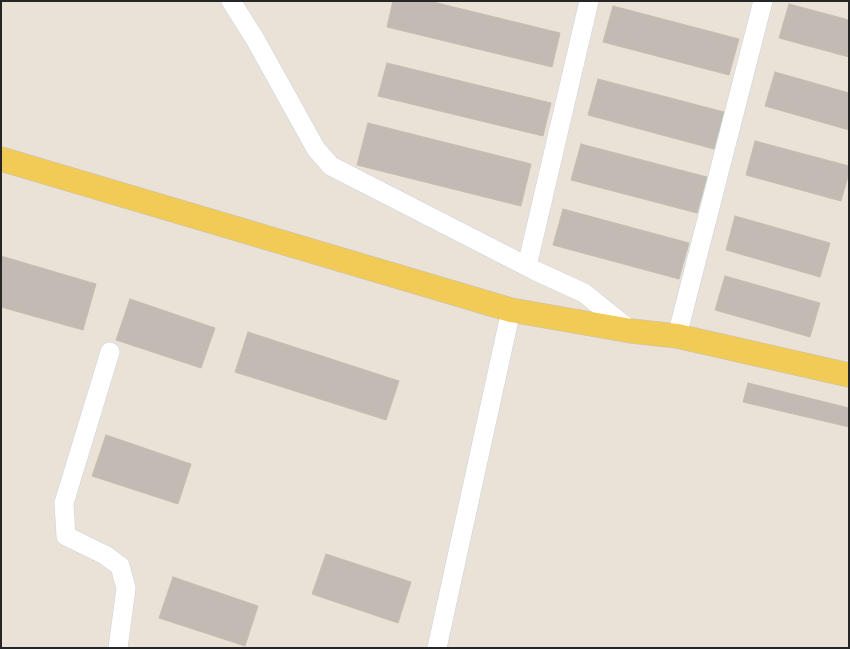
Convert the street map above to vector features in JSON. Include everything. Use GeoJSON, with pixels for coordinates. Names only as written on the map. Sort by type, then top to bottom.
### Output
{"type":"FeatureCollection","features":[{"type":"Feature","properties":{"kind":"main road"},"geometry":{"type":"LineString","coordinates":[[1,159],[511,310],[631,331],[677,336],[849,375]]}},
{"type":"Feature","properties":{"kind":"street"},"geometry":{"type":"LineString","coordinates":[[230,1],[255,39],[316,149],[331,166],[584,293],[631,331]]}},
{"type":"Feature","properties":{"kind":"street"},"geometry":{"type":"LineString","coordinates":[[527,266],[588,1]]}},
{"type":"Feature","properties":{"kind":"street"},"geometry":{"type":"LineString","coordinates":[[677,336],[763,1]]}},
{"type":"Feature","properties":{"kind":"street"},"geometry":{"type":"LineString","coordinates":[[437,648],[511,310]]}},
{"type":"Feature","properties":{"kind":"street"},"geometry":{"type":"LineString","coordinates":[[110,352],[64,503],[66,536],[106,555],[120,566],[126,588],[118,648]]}},
{"type":"Feature","properties":{"kind":"building"},"geometry":{"type":"Polygon","coordinates":[[[393,1],[429,1],[560,33],[552,67],[387,27],[393,1]]]}},
{"type":"Feature","properties":{"kind":"building"},"geometry":{"type":"Polygon","coordinates":[[[789,4],[849,20],[849,57],[779,38],[789,4]]]}},
{"type":"Feature","properties":{"kind":"building"},"geometry":{"type":"Polygon","coordinates":[[[613,6],[739,39],[729,75],[603,42],[613,6]]]}},
{"type":"Feature","properties":{"kind":"building"},"geometry":{"type":"Polygon","coordinates":[[[387,63],[551,103],[543,136],[378,96],[387,63]]]}},
{"type":"Feature","properties":{"kind":"building"},"geometry":{"type":"Polygon","coordinates":[[[775,72],[849,93],[849,130],[765,106],[775,72]]]}},
{"type":"Feature","properties":{"kind":"building"},"geometry":{"type":"Polygon","coordinates":[[[598,79],[724,112],[714,149],[588,115],[598,79]]]}},
{"type":"Feature","properties":{"kind":"building"},"geometry":{"type":"Polygon","coordinates":[[[368,123],[531,164],[521,206],[357,165],[368,123]]]}},
{"type":"Feature","properties":{"kind":"building"},"geometry":{"type":"Polygon","coordinates":[[[755,141],[849,166],[849,173],[841,201],[746,175],[755,141]]]}},
{"type":"Feature","properties":{"kind":"building"},"geometry":{"type":"Polygon","coordinates":[[[581,144],[707,177],[697,213],[571,180],[581,144]]]}},
{"type":"Feature","properties":{"kind":"building"},"geometry":{"type":"Polygon","coordinates":[[[563,209],[689,243],[679,279],[553,245],[563,209]]]}},
{"type":"Feature","properties":{"kind":"building"},"geometry":{"type":"Polygon","coordinates":[[[735,216],[830,243],[820,277],[726,250],[735,216]]]}},
{"type":"Feature","properties":{"kind":"building"},"geometry":{"type":"Polygon","coordinates":[[[1,256],[96,284],[83,330],[1,307],[1,256]]]}},
{"type":"Feature","properties":{"kind":"building"},"geometry":{"type":"Polygon","coordinates":[[[725,276],[820,303],[810,337],[715,310],[725,276]]]}},
{"type":"Feature","properties":{"kind":"building"},"geometry":{"type":"Polygon","coordinates":[[[130,299],[215,328],[201,368],[116,340],[130,299]]]}},
{"type":"Feature","properties":{"kind":"building"},"geometry":{"type":"Polygon","coordinates":[[[248,332],[399,381],[386,420],[235,372],[248,332]]]}},
{"type":"Feature","properties":{"kind":"building"},"geometry":{"type":"Polygon","coordinates":[[[748,383],[849,408],[849,427],[743,402],[748,383]]]}},
{"type":"Feature","properties":{"kind":"building"},"geometry":{"type":"Polygon","coordinates":[[[106,435],[191,464],[178,504],[92,476],[106,435]]]}},
{"type":"Feature","properties":{"kind":"building"},"geometry":{"type":"Polygon","coordinates":[[[326,554],[411,582],[398,623],[312,594],[326,554]]]}},
{"type":"Feature","properties":{"kind":"building"},"geometry":{"type":"Polygon","coordinates":[[[173,577],[258,606],[245,646],[159,618],[173,577]]]}}]}
